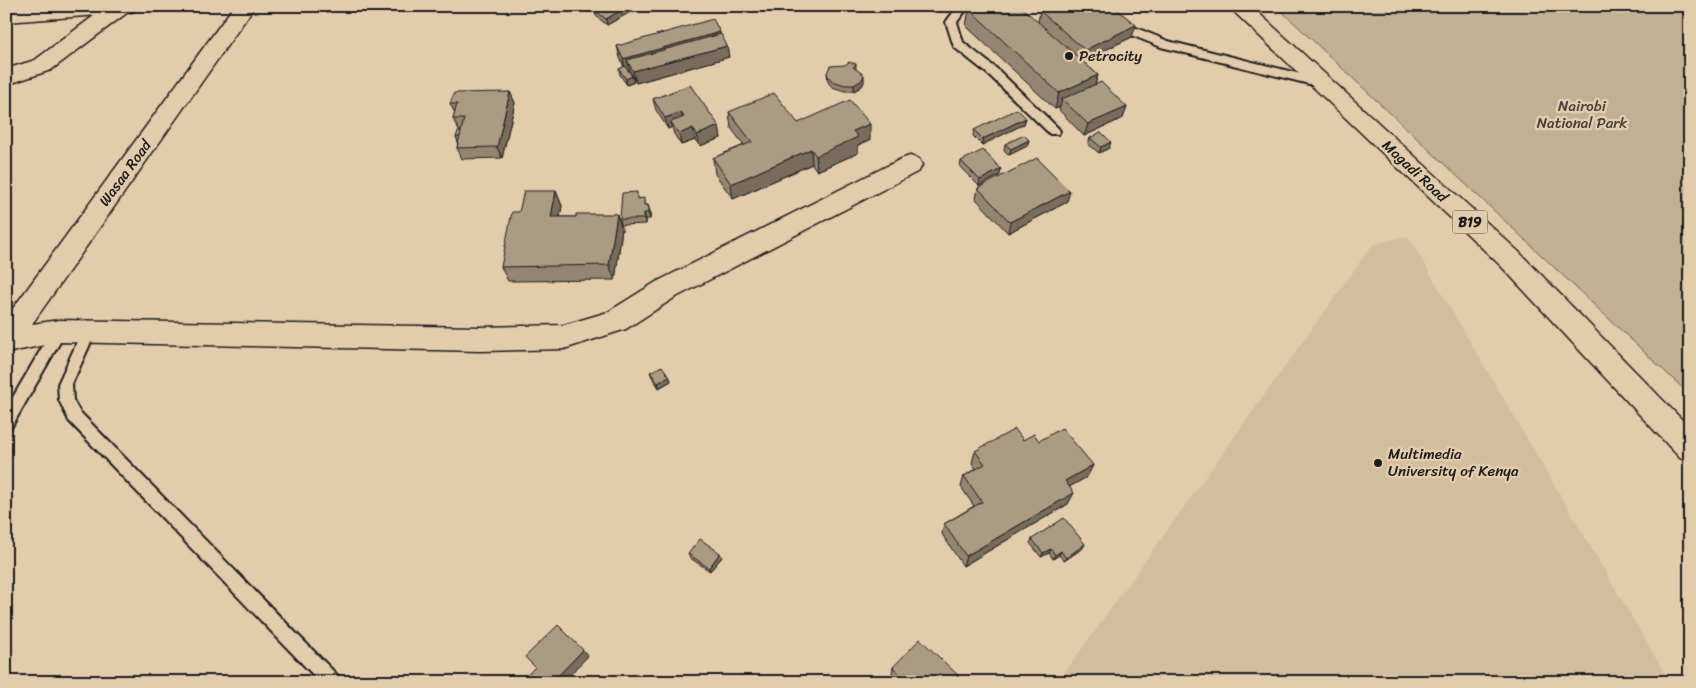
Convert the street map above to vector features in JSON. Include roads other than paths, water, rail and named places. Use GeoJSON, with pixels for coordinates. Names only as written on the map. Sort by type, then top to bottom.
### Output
{"type":"FeatureCollection","features":[{"type":"Feature","properties":{"kind":"main road"},"geometry":{"type":"LineString","coordinates":[[6,15],[126,6]]}},
{"type":"Feature","properties":{"kind":"main road","name":"Wasaa Road"},"geometry":{"type":"LineString","coordinates":[[6,341],[245,6]]}},
{"type":"Feature","properties":{"kind":"main road","name":"Magadi Road"},"geometry":{"type":"LineString","coordinates":[[1238,6],[1510,259],[1690,449]]}},
{"type":"Feature","properties":{"kind":"main road"},"geometry":{"type":"LineString","coordinates":[[6,77],[43,65],[120,7]]}},
{"type":"Feature","properties":{"kind":"main road"},"geometry":{"type":"LineString","coordinates":[[6,341],[60,331],[480,339],[564,337],[616,321],[665,290],[910,165]]}},
{"type":"Feature","properties":{"kind":"lane"},"geometry":{"type":"LineString","coordinates":[[964,6],[950,22],[958,44],[993,72],[1054,131]]}},
{"type":"Feature","properties":{"kind":"lane"},"geometry":{"type":"LineString","coordinates":[[1098,6],[1130,30],[1166,44],[1321,83]]}},
{"type":"Feature","properties":{"kind":"lane"},"geometry":{"type":"LineString","coordinates":[[6,423],[60,331]]}},
{"type":"Feature","properties":{"kind":"lane"},"geometry":{"type":"LineString","coordinates":[[88,331],[65,384],[66,400],[74,416],[332,682]]}},
{"type":"Feature","properties":{"kind":"place","name":"Petrocity"},"geometry":{"type":"Point","coordinates":[1069,56]}},
{"type":"Feature","properties":{"kind":"place","name":"Multimedia University of Kenya"},"geometry":{"type":"Point","coordinates":[1378,463]}},
{"type":"Feature","properties":{"kind":"park label","name":"Nairobi National Park"},"geometry":{"type":"Point","coordinates":[1582,114]}}]}
